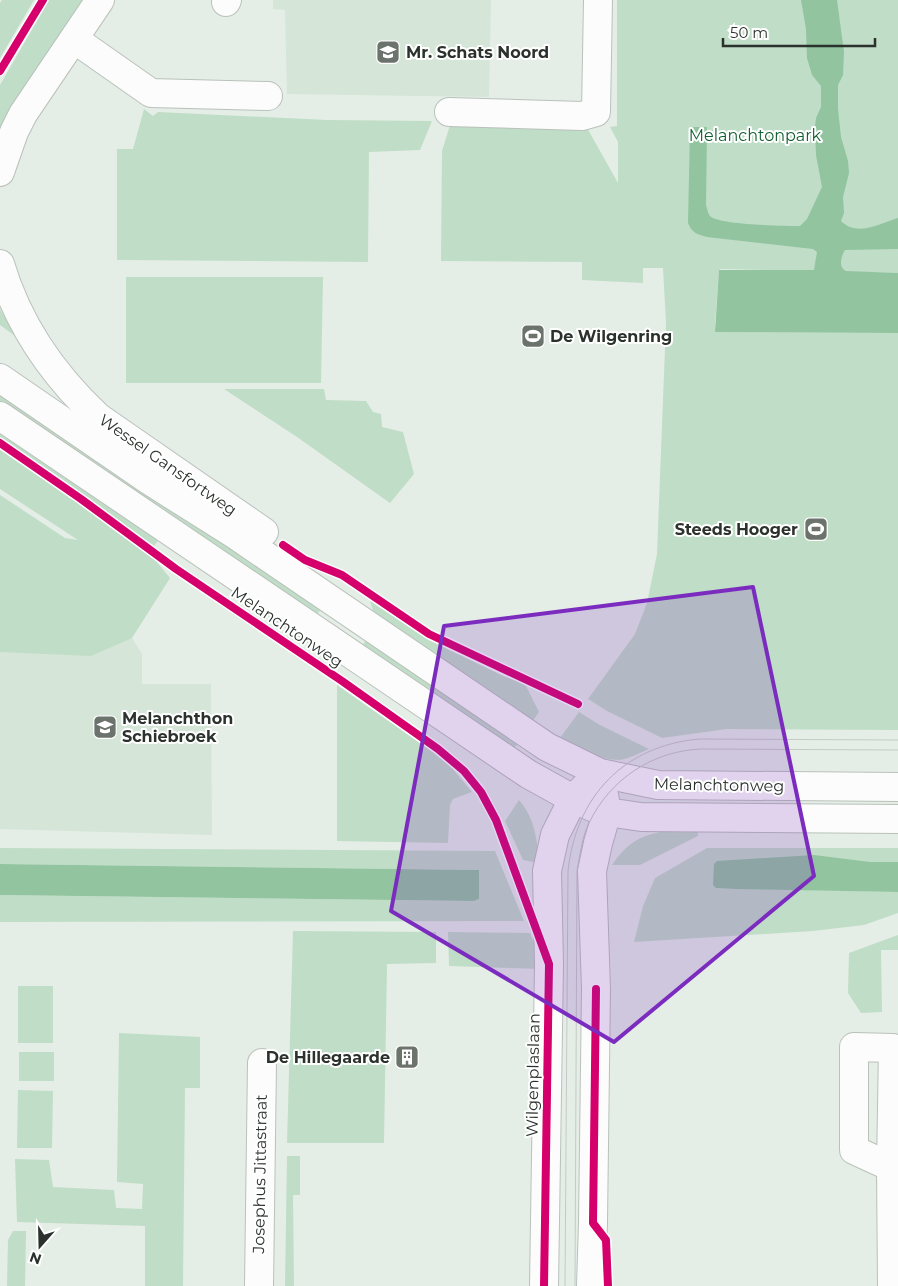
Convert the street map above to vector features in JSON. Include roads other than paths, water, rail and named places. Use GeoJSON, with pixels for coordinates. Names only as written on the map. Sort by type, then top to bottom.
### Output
{"type":"FeatureCollection","features":[{"type":"Feature","properties":{"kind":"street"},"geometry":{"type":"LineString","coordinates":[[0,172],[14,132],[23,114],[100,0]]}},
{"type":"Feature","properties":{"kind":"street"},"geometry":{"type":"LineString","coordinates":[[449,112],[582,116],[596,112],[598,0]]}},
{"type":"Feature","properties":{"kind":"street"},"geometry":{"type":"LineString","coordinates":[[74,39],[151,92],[268,96]]}},
{"type":"Feature","properties":{"kind":"street","name":"Wessel Gansfortweg"},"geometry":{"type":"LineString","coordinates":[[0,264],[8,292],[20,318],[41,352],[78,399],[98,417],[283,545],[293,574]]}},
{"type":"Feature","properties":{"kind":"street","name":"Melanchtonweg"},"geometry":{"type":"LineString","coordinates":[[0,378],[150,481],[234,534],[547,747],[600,773],[658,786],[898,787]]}},
{"type":"Feature","properties":{"kind":"street","name":"Melanchtonweg"},"geometry":{"type":"LineString","coordinates":[[0,416],[528,774],[573,799],[607,812],[641,817],[898,819]]}},
{"type":"Feature","properties":{"kind":"street"},"geometry":{"type":"LineString","coordinates":[[591,1286],[596,990],[592,871],[607,812],[600,773]]}},
{"type":"Feature","properties":{"kind":"street","name":"Wilgenplaslaan"},"geometry":{"type":"LineString","coordinates":[[544,1286],[549,964],[547,871],[555,835],[573,799],[600,773]]}},
{"type":"Feature","properties":{"kind":"street","name":"Josephus Jittastraat"},"geometry":{"type":"LineString","coordinates":[[259,1286],[262,1063]]}},
{"type":"Feature","properties":{"kind":"street"},"geometry":{"type":"LineString","coordinates":[[891,1167],[892,1286]]}},
{"type":"Feature","properties":{"kind":"tram line"},"geometry":{"type":"LineString","coordinates":[[565,1286],[568,871],[573,844],[581,820],[593,798],[608,779],[627,764],[648,752],[672,744],[699,739],[898,740]]}},
{"type":"Feature","properties":{"kind":"tram line"},"geometry":{"type":"LineString","coordinates":[[575,1286],[577,871],[585,834],[598,807],[609,793],[635,770],[666,755],[683,751],[701,749],[898,750]]}},
{"type":"Feature","properties":{"kind":"place","name":"Mr. Schats Noord"},"geometry":{"type":"Point","coordinates":[388,52]}},
{"type":"Feature","properties":{"kind":"place","name":"De Wilgenring"},"geometry":{"type":"Point","coordinates":[533,336]}},
{"type":"Feature","properties":{"kind":"place","name":"Steeds Hooger"},"geometry":{"type":"Point","coordinates":[816,529]}},
{"type":"Feature","properties":{"kind":"place","name":"Melanchthon Schiebroek"},"geometry":{"type":"Point","coordinates":[105,727]}},
{"type":"Feature","properties":{"kind":"place","name":"De Hillegaarde"},"geometry":{"type":"Point","coordinates":[407,1057]}},
{"type":"Feature","properties":{"kind":"park label","name":"Melanchtonpark"},"geometry":{"type":"Point","coordinates":[755,135]}}]}
